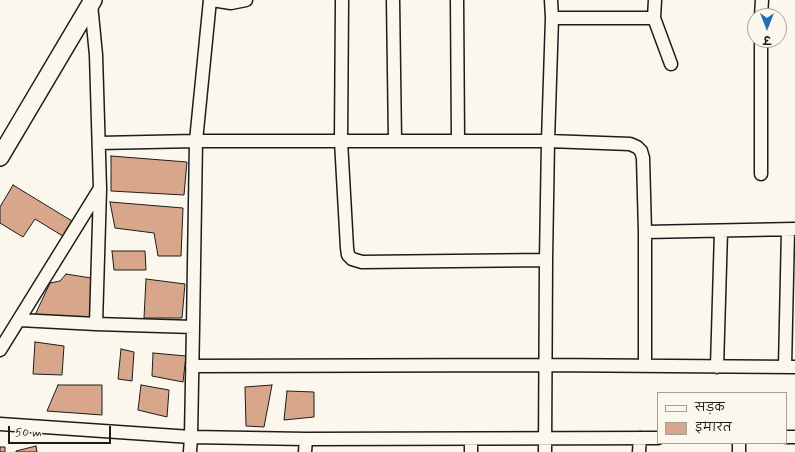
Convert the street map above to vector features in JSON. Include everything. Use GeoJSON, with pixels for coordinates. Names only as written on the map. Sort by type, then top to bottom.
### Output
{"type":"FeatureCollection","features":[{"type":"Feature","properties":{"kind":"street"},"geometry":{"type":"LineString","coordinates":[[190,452],[196,141],[211,0],[232,3],[246,0]]}},
{"type":"Feature","properties":{"kind":"street"},"geometry":{"type":"LineString","coordinates":[[342,0],[342,141],[348,255],[352,259],[362,262],[546,260]]}},
{"type":"Feature","properties":{"kind":"street"},"geometry":{"type":"LineString","coordinates":[[392,0],[395,141]]}},
{"type":"Feature","properties":{"kind":"street"},"geometry":{"type":"LineString","coordinates":[[457,0],[458,140]]}},
{"type":"Feature","properties":{"kind":"street"},"geometry":{"type":"LineString","coordinates":[[545,452],[546,260],[552,18],[551,0]]}},
{"type":"Feature","properties":{"kind":"street"},"geometry":{"type":"LineString","coordinates":[[655,0],[654,18],[671,64]]}},
{"type":"Feature","properties":{"kind":"street"},"geometry":{"type":"LineString","coordinates":[[92,2],[96,55],[100,189],[96,324]]}},
{"type":"Feature","properties":{"kind":"street"},"geometry":{"type":"LineString","coordinates":[[0,157],[92,2]]}},
{"type":"Feature","properties":{"kind":"street"},"geometry":{"type":"LineString","coordinates":[[552,18],[654,18]]}},
{"type":"Feature","properties":{"kind":"street"},"geometry":{"type":"LineString","coordinates":[[761,48],[761,174]]}},
{"type":"Feature","properties":{"kind":"street"},"geometry":{"type":"LineString","coordinates":[[99,143],[196,141],[548,140],[630,144],[637,147],[641,151],[643,158],[645,232],[645,366]]}},
{"type":"Feature","properties":{"kind":"street"},"geometry":{"type":"LineString","coordinates":[[0,350],[100,189]]}},
{"type":"Feature","properties":{"kind":"street"},"geometry":{"type":"LineString","coordinates":[[192,366],[545,365],[790,367],[792,229],[645,232]]}},
{"type":"Feature","properties":{"kind":"street"},"geometry":{"type":"LineString","coordinates":[[717,367],[721,230]]}},
{"type":"Feature","properties":{"kind":"street"},"geometry":{"type":"LineString","coordinates":[[19,320],[193,327]]}},
{"type":"Feature","properties":{"kind":"street"},"geometry":{"type":"LineString","coordinates":[[0,424],[191,436],[306,439],[657,438]]}},
{"type":"Feature","properties":{"kind":"street"},"geometry":{"type":"LineString","coordinates":[[639,452],[640,438]]}},
{"type":"Feature","properties":{"kind":"street"},"geometry":{"type":"LineString","coordinates":[[305,452],[306,439]]}},
{"type":"Feature","properties":{"kind":"street"},"geometry":{"type":"LineString","coordinates":[[471,439],[471,452]]}},
{"type":"Feature","properties":{"kind":"building"},"geometry":{"type":"Polygon","coordinates":[[[111,156],[187,162],[184,195],[111,191],[111,156]]]}},
{"type":"Feature","properties":{"kind":"building"},"geometry":{"type":"Polygon","coordinates":[[[13,185],[72,221],[66,230],[70,232],[66,238],[35,219],[23,237],[0,223],[0,207],[13,185]]]}},
{"type":"Feature","properties":{"kind":"building"},"geometry":{"type":"Polygon","coordinates":[[[110,202],[183,208],[181,256],[158,256],[154,233],[115,228],[110,202]]]}},
{"type":"Feature","properties":{"kind":"building"},"geometry":{"type":"Polygon","coordinates":[[[112,251],[145,251],[146,270],[114,270],[112,251]]]}},
{"type":"Feature","properties":{"kind":"building"},"geometry":{"type":"Polygon","coordinates":[[[66,274],[91,278],[90,318],[35,315],[50,283],[60,281],[66,274]]]}},
{"type":"Feature","properties":{"kind":"building"},"geometry":{"type":"Polygon","coordinates":[[[146,279],[185,284],[182,318],[144,318],[146,279]]]}},
{"type":"Feature","properties":{"kind":"building"},"geometry":{"type":"Polygon","coordinates":[[[35,342],[64,346],[62,375],[33,374],[35,342]]]}},
{"type":"Feature","properties":{"kind":"building"},"geometry":{"type":"Polygon","coordinates":[[[121,349],[134,352],[132,381],[118,379],[121,349]]]}},
{"type":"Feature","properties":{"kind":"building"},"geometry":{"type":"Polygon","coordinates":[[[153,353],[186,356],[183,382],[152,376],[153,353]]]}},
{"type":"Feature","properties":{"kind":"building"},"geometry":{"type":"Polygon","coordinates":[[[58,385],[102,385],[102,415],[47,411],[58,385]]]}},
{"type":"Feature","properties":{"kind":"building"},"geometry":{"type":"Polygon","coordinates":[[[141,385],[169,390],[167,417],[138,410],[141,385]]]}},
{"type":"Feature","properties":{"kind":"building"},"geometry":{"type":"Polygon","coordinates":[[[272,385],[264,427],[246,426],[245,387],[272,385]]]}},
{"type":"Feature","properties":{"kind":"building"},"geometry":{"type":"Polygon","coordinates":[[[287,391],[314,392],[314,417],[284,420],[287,391]]]}},
{"type":"Feature","properties":{"kind":"building"},"geometry":{"type":"Polygon","coordinates":[[[36,446],[37,452],[16,452],[16,451],[36,446]]]}},
{"type":"Feature","properties":{"kind":"building"},"geometry":{"type":"Polygon","coordinates":[[[0,447],[5,447],[5,452],[0,452],[0,447]]]}}]}
